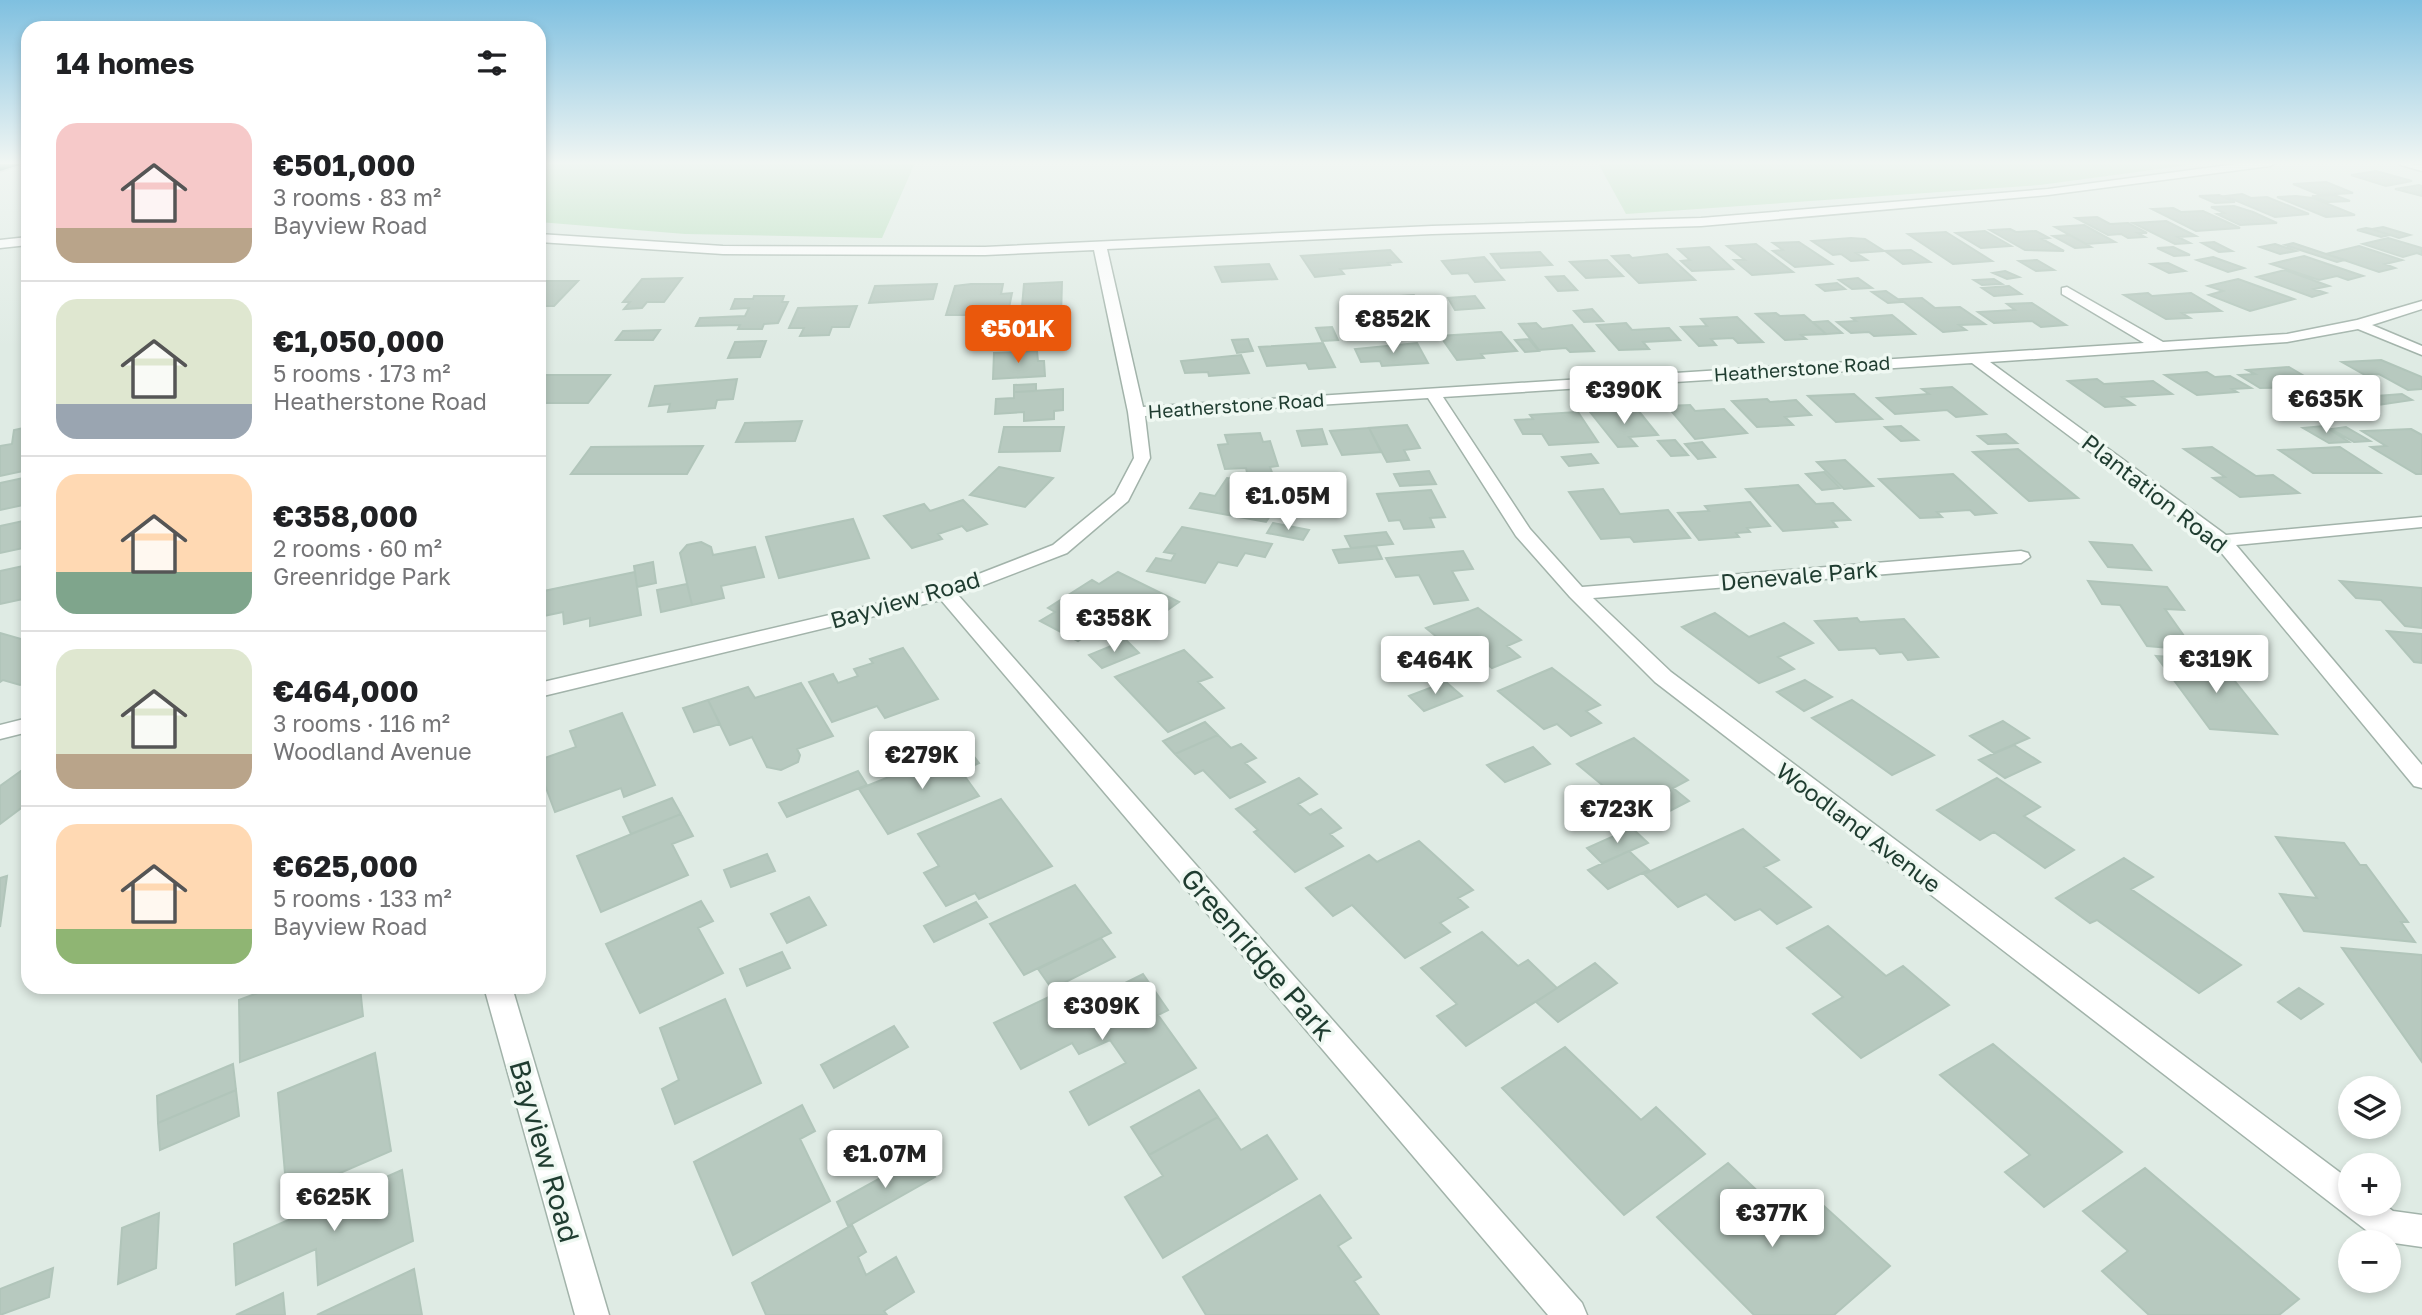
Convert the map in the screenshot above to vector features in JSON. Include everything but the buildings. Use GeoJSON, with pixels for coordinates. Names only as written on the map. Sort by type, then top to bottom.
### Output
{"type":"FeatureCollection","features":[{"type":"Feature","properties":{"kind":"street"},"geometry":{"type":"LineString","coordinates":[[546,238],[723,250],[972,251],[1432,229],[1610,224]]}},
{"type":"Feature","properties":{"kind":"street"},"geometry":{"type":"LineString","coordinates":[[0,244],[21,242]]}},
{"type":"Feature","properties":{"kind":"street","name":"Bayview Road"},"geometry":{"type":"LineString","coordinates":[[546,688],[946,593],[1060,549],[1122,497],[1142,458],[1136,412],[1100,246]]}},
{"type":"Feature","properties":{"kind":"street"},"geometry":{"type":"LineString","coordinates":[[2067,291],[2160,346]]}},
{"type":"Feature","properties":{"kind":"street","name":"Heatherstone Road"},"geometry":{"type":"LineString","coordinates":[[1136,412],[2287,338],[2359,324],[2422,305]]}},
{"type":"Feature","properties":{"kind":"street"},"geometry":{"type":"LineString","coordinates":[[2359,324],[2386,333],[2422,351]]}},
{"type":"Feature","properties":{"kind":"street","name":"Plantation Road"},"geometry":{"type":"LineString","coordinates":[[1974,357],[2222,541],[2422,780]]}},
{"type":"Feature","properties":{"kind":"street","name":"Woodland Avenue"},"geometry":{"type":"LineString","coordinates":[[1432,391],[1523,532],[1577,593],[1663,677],[2338,1190]]}},
{"type":"Feature","properties":{"kind":"street"},"geometry":{"type":"LineString","coordinates":[[2222,541],[2422,522]]}},
{"type":"Feature","properties":{"kind":"street","name":"Denevale Park"},"geometry":{"type":"LineString","coordinates":[[1577,593],[2021,557]]}},
{"type":"Feature","properties":{"kind":"street","name":"Greenridge Park"},"geometry":{"type":"LineString","coordinates":[[946,593],[1570,1315]]}},
{"type":"Feature","properties":{"kind":"street"},"geometry":{"type":"LineString","coordinates":[[0,732],[21,727]]}},
{"type":"Feature","properties":{"kind":"street","name":"Bayview Road"},"geometry":{"type":"LineString","coordinates":[[500,994],[592,1315]]}},
{"type":"Feature","properties":{"kind":"street"},"geometry":{"type":"LineString","coordinates":[[2373,1216],[2387,1226],[2422,1231]]}},
{"type":"Feature","properties":{"kind":"green space"},"geometry":{"type":"Polygon","coordinates":[[[568,224],[888,224],[882,238],[685,234],[568,224]]]}}]}
